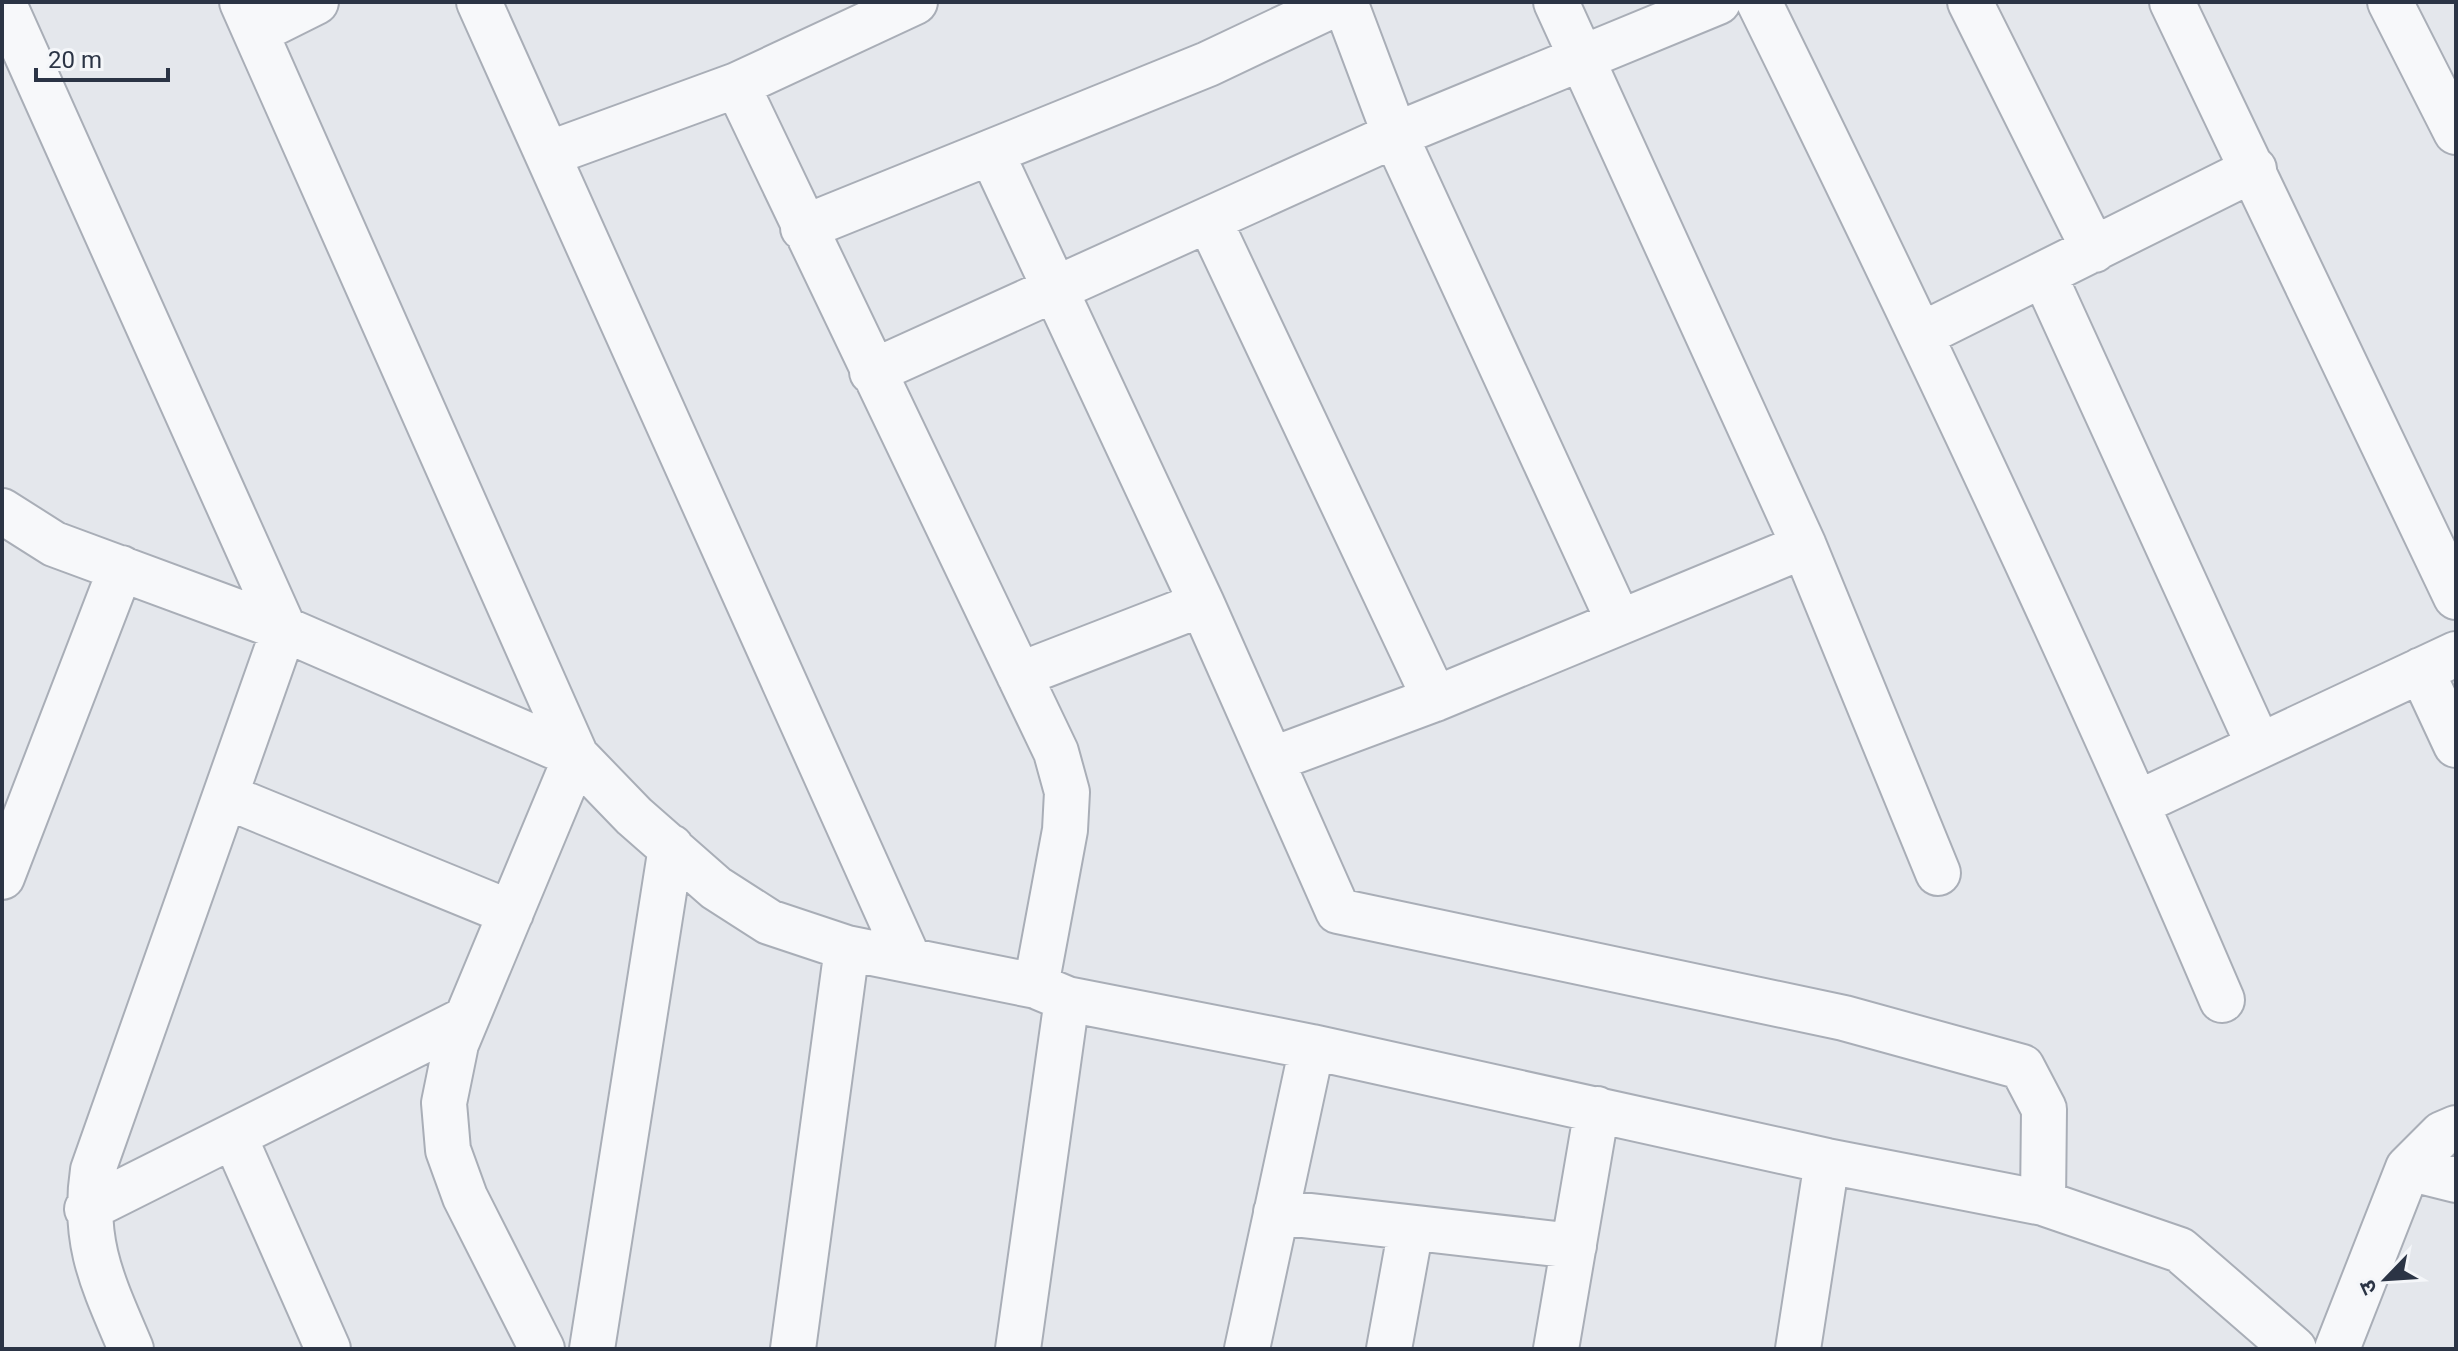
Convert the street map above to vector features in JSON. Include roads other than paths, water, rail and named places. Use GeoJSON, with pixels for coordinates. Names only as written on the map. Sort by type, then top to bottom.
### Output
{"type":"FeatureCollection","features":[{"type":"Feature","properties":{"kind":"street"},"geometry":{"type":"LineString","coordinates":[[3,2],[284,629],[93,1170],[87,1209],[91,1246],[131,1349]]}},
{"type":"Feature","properties":{"kind":"street"},"geometry":{"type":"LineString","coordinates":[[316,2],[249,17],[576,756],[596,780],[716,888],[769,922],[847,948],[908,958],[1052,993],[1827,1161],[2043,1203],[2180,1250],[2294,1349]]}},
{"type":"Feature","properties":{"kind":"street"},"geometry":{"type":"LineString","coordinates":[[479,2],[908,958]]}},
{"type":"Feature","properties":{"kind":"street"},"geometry":{"type":"LineString","coordinates":[[548,154],[737,85],[915,2]]}},
{"type":"Feature","properties":{"kind":"street"},"geometry":{"type":"LineString","coordinates":[[803,228],[1208,64],[1342,2],[1395,135],[1619,622]]}},
{"type":"Feature","properties":{"kind":"street"},"geometry":{"type":"LineString","coordinates":[[1556,2],[1804,546],[1938,873]]}},
{"type":"Feature","properties":{"kind":"street"},"geometry":{"type":"LineString","coordinates":[[872,372],[1055,292],[1395,135],[1718,2]]}},
{"type":"Feature","properties":{"kind":"street"},"geometry":{"type":"LineString","coordinates":[[1759,2],[1923,334],[2138,803],[2222,1000]]}},
{"type":"Feature","properties":{"kind":"street"},"geometry":{"type":"LineString","coordinates":[[1970,2],[2094,250]]}},
{"type":"Feature","properties":{"kind":"street"},"geometry":{"type":"LineString","coordinates":[[2172,2],[2456,597]]}},
{"type":"Feature","properties":{"kind":"street"},"geometry":{"type":"LineString","coordinates":[[2390,2],[2456,132]]}},
{"type":"Feature","properties":{"kind":"street"},"geometry":{"type":"LineString","coordinates":[[737,85],[1056,752],[1067,792],[1052,993],[1018,1349]]}},
{"type":"Feature","properties":{"kind":"street"},"geometry":{"type":"LineString","coordinates":[[991,152],[1202,604],[1338,911],[1844,1018],[2022,1067],[2044,1109],[2043,1203]]}},
{"type":"Feature","properties":{"kind":"street"},"geometry":{"type":"LineString","coordinates":[[1923,334],[2254,169]]}},
{"type":"Feature","properties":{"kind":"street"},"geometry":{"type":"LineString","coordinates":[[1209,220],[1435,699]]}},
{"type":"Feature","properties":{"kind":"street"},"geometry":{"type":"LineString","coordinates":[[2044,275],[2259,746]]}},
{"type":"Feature","properties":{"kind":"street"},"geometry":{"type":"LineString","coordinates":[[2,511],[54,544],[284,629],[576,756]]}},
{"type":"Feature","properties":{"kind":"street"},"geometry":{"type":"LineString","coordinates":[[1271,760],[1435,699],[1804,546]]}},
{"type":"Feature","properties":{"kind":"street"},"geometry":{"type":"LineString","coordinates":[[2,877],[121,568]]}},
{"type":"Feature","properties":{"kind":"street"},"geometry":{"type":"LineString","coordinates":[[1019,675],[1202,604]]}},
{"type":"Feature","properties":{"kind":"street"},"geometry":{"type":"LineString","coordinates":[[2138,803],[2438,662],[2456,745]]}},
{"type":"Feature","properties":{"kind":"street"},"geometry":{"type":"LineString","coordinates":[[542,1349],[465,1197],[448,1150],[444,1103],[456,1044],[576,756]]}},
{"type":"Feature","properties":{"kind":"street"},"geometry":{"type":"LineString","coordinates":[[225,796],[511,913]]}},
{"type":"Feature","properties":{"kind":"street"},"geometry":{"type":"LineString","coordinates":[[592,1349],[671,847]]}},
{"type":"Feature","properties":{"kind":"street"},"geometry":{"type":"LineString","coordinates":[[793,1349],[847,948]]}},
{"type":"Feature","properties":{"kind":"street"},"geometry":{"type":"LineString","coordinates":[[87,1209],[466,1019]]}},
{"type":"Feature","properties":{"kind":"street"},"geometry":{"type":"LineString","coordinates":[[1247,1349],[1312,1047]]}},
{"type":"Feature","properties":{"kind":"street"},"geometry":{"type":"LineString","coordinates":[[1556,1349],[1597,1109]]}},
{"type":"Feature","properties":{"kind":"street"},"geometry":{"type":"LineString","coordinates":[[2337,1349],[2408,1168],[2442,1134],[2456,1128]]}},
{"type":"Feature","properties":{"kind":"street"},"geometry":{"type":"LineString","coordinates":[[234,1136],[328,1349]]}},
{"type":"Feature","properties":{"kind":"street"},"geometry":{"type":"LineString","coordinates":[[1798,1349],[1827,1161]]}},
{"type":"Feature","properties":{"kind":"street"},"geometry":{"type":"LineString","coordinates":[[2408,1168],[2456,1180]]}},
{"type":"Feature","properties":{"kind":"street"},"geometry":{"type":"LineString","coordinates":[[1276,1212],[1574,1246]]}},
{"type":"Feature","properties":{"kind":"street"},"geometry":{"type":"LineString","coordinates":[[1389,1349],[1411,1228]]}}]}
